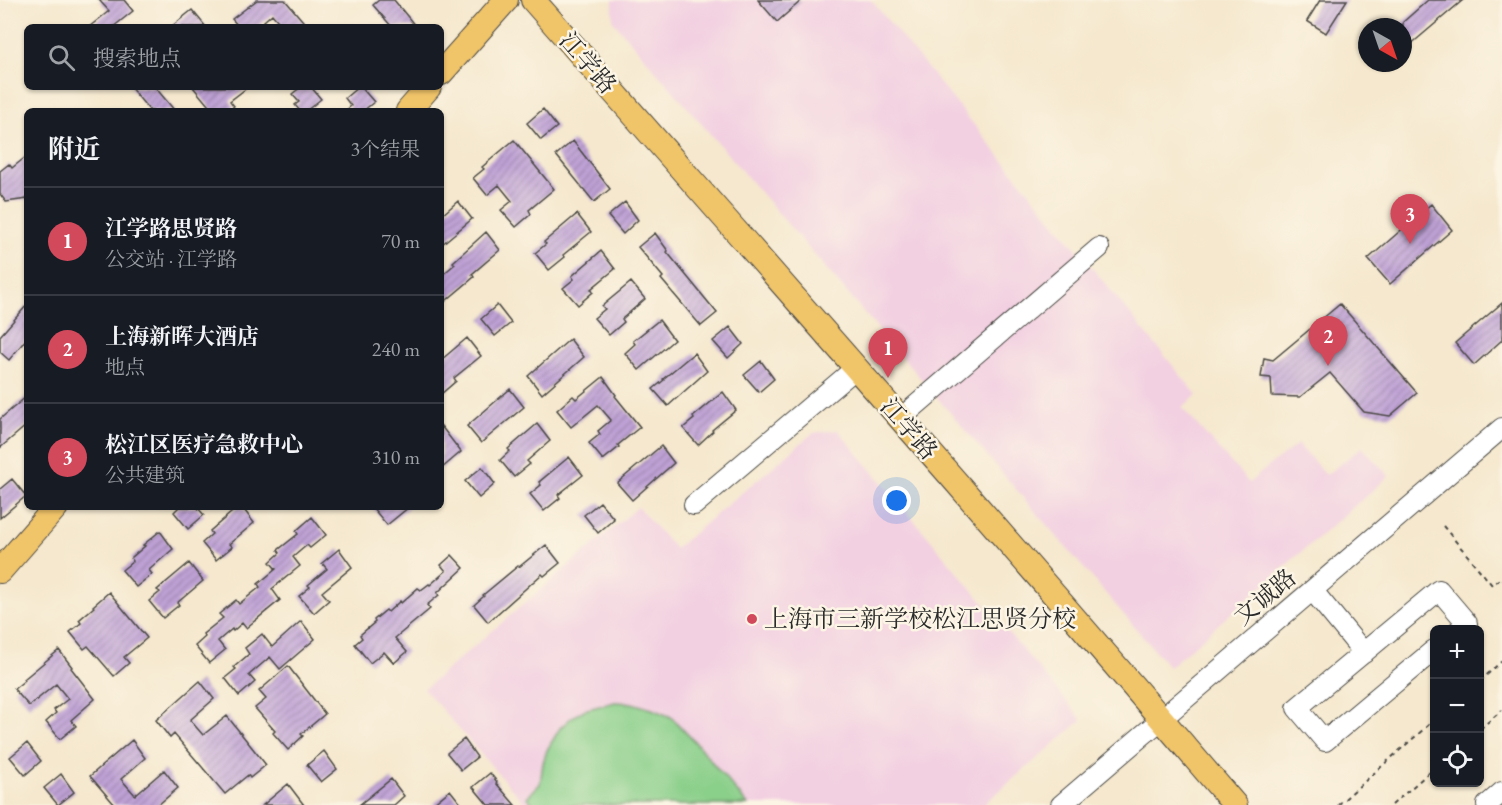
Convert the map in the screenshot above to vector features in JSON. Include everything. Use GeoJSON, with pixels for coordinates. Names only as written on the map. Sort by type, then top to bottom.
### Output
{"type":"FeatureCollection","features":[{"type":"Feature","properties":{"kind":"main road"},"geometry":{"type":"LineString","coordinates":[[444,70],[506,0]]}},
{"type":"Feature","properties":{"kind":"main road","name":"江学路"},"geometry":{"type":"LineString","coordinates":[[533,0],[1235,805]]}},
{"type":"Feature","properties":{"kind":"main road"},"geometry":{"type":"LineString","coordinates":[[411,108],[426,90]]}},
{"type":"Feature","properties":{"kind":"main road"},"geometry":{"type":"LineString","coordinates":[[0,571],[53,510]]}},
{"type":"Feature","properties":{"kind":"street"},"geometry":{"type":"LineString","coordinates":[[900,419],[1099,248]]}},
{"type":"Feature","properties":{"kind":"street"},"geometry":{"type":"LineString","coordinates":[[694,505],[856,368]]}},
{"type":"Feature","properties":{"kind":"street","name":"文诚路"},"geometry":{"type":"LineString","coordinates":[[1061,805],[1502,428]]}},
{"type":"Feature","properties":{"kind":"street"},"geometry":{"type":"LineString","coordinates":[[1430,653],[1325,741],[1297,708],[1439,590],[1467,623],[1465,625]]}},
{"type":"Feature","properties":{"kind":"street"},"geometry":{"type":"LineString","coordinates":[[1313,591],[1364,653]]}},
{"type":"Feature","properties":{"kind":"street"},"geometry":{"type":"LineString","coordinates":[[1487,805],[1502,792]]}},
{"type":"Feature","properties":{"kind":"path"},"geometry":{"type":"LineString","coordinates":[[1443,526],[1492,585],[1502,578]]}},
{"type":"Feature","properties":{"kind":"path"},"geometry":{"type":"LineString","coordinates":[[1481,679],[1502,661]]}},
{"type":"Feature","properties":{"kind":"path"},"geometry":{"type":"LineString","coordinates":[[1484,725],[1502,710]]}},
{"type":"Feature","properties":{"kind":"path"},"geometry":{"type":"LineString","coordinates":[[1338,805],[1430,724]]}},
{"type":"Feature","properties":{"kind":"path"},"geometry":{"type":"LineString","coordinates":[[1392,805],[1430,772]]}},
{"type":"Feature","properties":{"kind":"shaded area"},"geometry":{"type":"Polygon","coordinates":[[[613,0],[758,0],[777,21],[802,0],[871,0],[1197,395],[1182,408],[1249,483],[1298,444],[1326,475],[1362,447],[1389,476],[1169,667],[613,21],[613,0]]]}},
{"type":"Feature","properties":{"kind":"shaded area","name":"上海市三新学校松江思贤分校"},"geometry":{"type":"Polygon","coordinates":[[[838,430],[1082,720],[983,805],[526,805],[424,689],[638,507],[675,549],[813,433],[838,430]]]}},
{"type":"Feature","properties":{"kind":"green space"},"geometry":{"type":"Polygon","coordinates":[[[615,702],[632,703],[671,717],[748,805],[534,805],[527,797],[540,784],[547,750],[560,728],[584,710],[615,702]]]}},
{"type":"Feature","properties":{"kind":"building"},"geometry":{"type":"Polygon","coordinates":[[[99,0],[124,0],[133,11],[117,24],[93,24],[109,11],[99,0]]]}},
{"type":"Feature","properties":{"kind":"building"},"geometry":{"type":"Polygon","coordinates":[[[257,0],[285,0],[305,24],[280,24],[272,14],[260,24],[236,24],[232,19],[257,0]]]}},
{"type":"Feature","properties":{"kind":"building"},"geometry":{"type":"Polygon","coordinates":[[[379,0],[394,0],[414,24],[389,24],[373,5],[379,0]]]}},
{"type":"Feature","properties":{"kind":"building"},"geometry":{"type":"Polygon","coordinates":[[[758,0],[802,0],[777,22],[758,0]]]}},
{"type":"Feature","properties":{"kind":"building"},"geometry":{"type":"Polygon","coordinates":[[[1320,0],[1347,0],[1326,33],[1307,21],[1320,0]]]}},
{"type":"Feature","properties":{"kind":"building"},"geometry":{"type":"Polygon","coordinates":[[[1428,0],[1463,0],[1412,43],[1412,18],[1408,18],[1428,0]]]}},
{"type":"Feature","properties":{"kind":"building"},"geometry":{"type":"Polygon","coordinates":[[[192,10],[204,24],[175,24],[192,10]]]}},
{"type":"Feature","properties":{"kind":"building"},"geometry":{"type":"Polygon","coordinates":[[[132,90],[158,90],[172,108],[148,108],[132,90]]]}},
{"type":"Feature","properties":{"kind":"building"},"geometry":{"type":"Polygon","coordinates":[[[196,90],[244,90],[230,101],[234,106],[232,108],[210,108],[196,90]]]}},
{"type":"Feature","properties":{"kind":"building"},"geometry":{"type":"Polygon","coordinates":[[[297,90],[314,90],[321,99],[310,108],[298,108],[295,105],[299,102],[292,94],[297,90]]]}},
{"type":"Feature","properties":{"kind":"building"},"geometry":{"type":"Polygon","coordinates":[[[354,90],[364,90],[374,102],[367,108],[349,108],[351,106],[345,98],[354,90]]]}},
{"type":"Feature","properties":{"kind":"building"},"geometry":{"type":"Polygon","coordinates":[[[543,109],[557,127],[541,140],[527,123],[543,109]]]}},
{"type":"Feature","properties":{"kind":"building"},"geometry":{"type":"Polygon","coordinates":[[[514,140],[554,189],[529,210],[531,214],[516,227],[501,210],[512,201],[499,185],[487,195],[473,178],[484,169],[482,167],[514,140]]]}},
{"type":"Feature","properties":{"kind":"building"},"geometry":{"type":"Polygon","coordinates":[[[573,141],[610,189],[594,202],[556,155],[573,141]]]}},
{"type":"Feature","properties":{"kind":"building"},"geometry":{"type":"Polygon","coordinates":[[[24,158],[24,199],[6,202],[0,194],[0,171],[9,164],[12,168],[24,158]]]}},
{"type":"Feature","properties":{"kind":"building"},"geometry":{"type":"Polygon","coordinates":[[[458,201],[472,219],[444,242],[444,213],[458,201]]]}},
{"type":"Feature","properties":{"kind":"building"},"geometry":{"type":"Polygon","coordinates":[[[625,202],[638,220],[623,234],[608,216],[625,202]]]}},
{"type":"Feature","properties":{"kind":"building"},"geometry":{"type":"Polygon","coordinates":[[[1431,204],[1452,230],[1390,284],[1368,259],[1431,204]]]}},
{"type":"Feature","properties":{"kind":"building"},"geometry":{"type":"Polygon","coordinates":[[[577,214],[591,232],[549,270],[535,253],[546,244],[544,242],[577,214]]]}},
{"type":"Feature","properties":{"kind":"building"},"geometry":{"type":"Polygon","coordinates":[[[486,232],[500,250],[472,274],[474,277],[444,302],[444,273],[455,264],[453,262],[486,232]]]}},
{"type":"Feature","properties":{"kind":"building"},"geometry":{"type":"Polygon","coordinates":[[[655,233],[667,252],[717,313],[701,326],[661,279],[663,277],[638,247],[655,233]]]}},
{"type":"Feature","properties":{"kind":"building"},"geometry":{"type":"Polygon","coordinates":[[[601,251],[615,269],[591,289],[593,292],[578,305],[563,288],[574,279],[572,276],[601,251]]]}},
{"type":"Feature","properties":{"kind":"building"},"geometry":{"type":"Polygon","coordinates":[[[631,282],[645,299],[622,319],[624,322],[609,335],[594,318],[605,309],[602,306],[631,282]]]}},
{"type":"Feature","properties":{"kind":"building"},"geometry":{"type":"Polygon","coordinates":[[[1502,303],[1502,340],[1474,365],[1455,343],[1502,303]]]}},
{"type":"Feature","properties":{"kind":"building"},"geometry":{"type":"Polygon","coordinates":[[[1340,304],[1417,393],[1390,416],[1364,412],[1330,373],[1300,397],[1272,396],[1271,378],[1261,377],[1264,358],[1273,360],[1340,304]]]}},
{"type":"Feature","properties":{"kind":"building"},"geometry":{"type":"Polygon","coordinates":[[[497,305],[511,323],[495,336],[481,319],[497,305]]]}},
{"type":"Feature","properties":{"kind":"building"},"geometry":{"type":"Polygon","coordinates":[[[24,308],[24,342],[9,360],[0,352],[0,336],[24,308]]]}},
{"type":"Feature","properties":{"kind":"building"},"geometry":{"type":"Polygon","coordinates":[[[659,320],[674,340],[639,370],[625,353],[635,344],[633,341],[659,320]]]}},
{"type":"Feature","properties":{"kind":"building"},"geometry":{"type":"Polygon","coordinates":[[[730,327],[743,344],[728,358],[713,341],[730,327]]]}},
{"type":"Feature","properties":{"kind":"building"},"geometry":{"type":"Polygon","coordinates":[[[467,338],[481,356],[454,378],[456,381],[444,391],[444,357],[467,338]]]}},
{"type":"Feature","properties":{"kind":"building"},"geometry":{"type":"Polygon","coordinates":[[[570,339],[584,357],[542,394],[528,376],[570,339]]]}},
{"type":"Feature","properties":{"kind":"building"},"geometry":{"type":"Polygon","coordinates":[[[694,353],[707,371],[668,406],[653,389],[694,353]]]}},
{"type":"Feature","properties":{"kind":"building"},"geometry":{"type":"Polygon","coordinates":[[[761,361],[774,379],[759,392],[744,375],[761,361]]]}},
{"type":"Feature","properties":{"kind":"building"},"geometry":{"type":"Polygon","coordinates":[[[603,377],[640,427],[603,460],[589,443],[611,420],[598,405],[571,427],[557,410],[573,396],[576,399],[603,377]]]}},
{"type":"Feature","properties":{"kind":"building"},"geometry":{"type":"Polygon","coordinates":[[[510,389],[524,407],[481,443],[467,426],[510,389]]]}},
{"type":"Feature","properties":{"kind":"building"},"geometry":{"type":"Polygon","coordinates":[[[723,392],[736,410],[698,445],[683,428],[723,392]]]}},
{"type":"Feature","properties":{"kind":"building"},"geometry":{"type":"Polygon","coordinates":[[[24,399],[24,428],[0,448],[0,419],[24,399]]]}},
{"type":"Feature","properties":{"kind":"building"},"geometry":{"type":"Polygon","coordinates":[[[537,424],[550,441],[527,461],[530,464],[514,477],[500,460],[510,451],[508,449],[537,424]]]}},
{"type":"Feature","properties":{"kind":"building"},"geometry":{"type":"Polygon","coordinates":[[[444,430],[461,452],[444,466],[444,430]]]}},
{"type":"Feature","properties":{"kind":"building"},"geometry":{"type":"Polygon","coordinates":[[[661,446],[674,463],[632,500],[617,483],[661,446]]]}},
{"type":"Feature","properties":{"kind":"building"},"geometry":{"type":"Polygon","coordinates":[[[569,457],[583,475],[558,495],[560,498],[544,511],[530,494],[541,485],[539,482],[569,457]]]}},
{"type":"Feature","properties":{"kind":"building"},"geometry":{"type":"Polygon","coordinates":[[[482,467],[495,484],[479,498],[465,481],[482,467]]]}},
{"type":"Feature","properties":{"kind":"building"},"geometry":{"type":"Polygon","coordinates":[[[12,479],[24,494],[24,498],[0,518],[0,489],[12,479]]]}},
{"type":"Feature","properties":{"kind":"building"},"geometry":{"type":"Polygon","coordinates":[[[600,502],[614,519],[598,533],[584,515],[600,502]]]}},
{"type":"Feature","properties":{"kind":"building"},"geometry":{"type":"Polygon","coordinates":[[[176,510],[200,510],[204,515],[188,529],[174,512],[176,510]]]}},
{"type":"Feature","properties":{"kind":"building"},"geometry":{"type":"Polygon","coordinates":[[[234,510],[244,510],[254,523],[229,544],[232,547],[216,560],[202,543],[212,534],[210,531],[234,510]]]}},
{"type":"Feature","properties":{"kind":"building"},"geometry":{"type":"Polygon","coordinates":[[[374,510],[405,510],[387,525],[374,510]]]}},
{"type":"Feature","properties":{"kind":"building"},"geometry":{"type":"Polygon","coordinates":[[[312,517],[326,535],[310,548],[307,545],[293,557],[300,566],[272,589],[280,600],[246,628],[242,623],[218,641],[225,650],[209,663],[195,646],[205,637],[203,634],[223,618],[219,614],[236,600],[239,604],[260,587],[258,584],[276,569],[270,562],[280,553],[278,550],[298,534],[296,531],[312,517]]]}},
{"type":"Feature","properties":{"kind":"building"},"geometry":{"type":"Polygon","coordinates":[[[160,531],[173,549],[149,570],[152,574],[136,587],[122,570],[133,561],[131,558],[145,546],[143,545],[160,531]]]}},
{"type":"Feature","properties":{"kind":"building"},"geometry":{"type":"Polygon","coordinates":[[[546,545],[560,563],[544,576],[542,574],[488,622],[474,605],[483,595],[546,545]]]}},
{"type":"Feature","properties":{"kind":"building"},"geometry":{"type":"Polygon","coordinates":[[[339,549],[352,567],[322,592],[329,600],[314,613],[299,596],[327,569],[322,563],[339,549]]]}},
{"type":"Feature","properties":{"kind":"building"},"geometry":{"type":"Polygon","coordinates":[[[452,555],[464,568],[427,605],[430,609],[395,638],[407,652],[394,663],[384,652],[370,663],[355,644],[362,638],[360,635],[386,610],[388,612],[418,588],[421,590],[430,585],[446,571],[441,565],[452,555]]]}},
{"type":"Feature","properties":{"kind":"building"},"geometry":{"type":"Polygon","coordinates":[[[189,563],[203,581],[163,618],[149,601],[160,592],[157,590],[189,563]]]}},
{"type":"Feature","properties":{"kind":"building"},"geometry":{"type":"Polygon","coordinates":[[[109,592],[147,638],[124,657],[129,663],[114,676],[88,646],[84,649],[70,632],[81,623],[79,620],[109,592]]]}},
{"type":"Feature","properties":{"kind":"building"},"geometry":{"type":"Polygon","coordinates":[[[301,621],[315,639],[280,669],[270,657],[249,675],[255,682],[239,696],[225,678],[249,654],[245,648],[262,634],[272,647],[301,621]]]}},
{"type":"Feature","properties":{"kind":"building"},"geometry":{"type":"Polygon","coordinates":[[[59,650],[95,699],[71,720],[76,726],[60,739],[46,722],[56,713],[54,710],[68,699],[56,684],[29,706],[14,689],[59,650]]]}},
{"type":"Feature","properties":{"kind":"building"},"geometry":{"type":"Polygon","coordinates":[[[288,666],[325,714],[301,734],[303,736],[288,750],[255,708],[266,699],[259,691],[288,666]]]}},
{"type":"Feature","properties":{"kind":"building"},"geometry":{"type":"Polygon","coordinates":[[[200,681],[214,699],[190,720],[203,735],[227,716],[266,765],[250,778],[248,775],[225,794],[174,734],[170,738],[156,720],[200,681]]]}},
{"type":"Feature","properties":{"kind":"building"},"geometry":{"type":"Polygon","coordinates":[[[464,739],[477,757],[461,770],[447,753],[464,739]]]}},
{"type":"Feature","properties":{"kind":"building"},"geometry":{"type":"Polygon","coordinates":[[[132,740],[145,758],[121,779],[135,795],[164,770],[178,788],[158,805],[115,805],[90,776],[132,740]]]}},
{"type":"Feature","properties":{"kind":"building"},"geometry":{"type":"Polygon","coordinates":[[[27,743],[41,761],[25,775],[10,757],[27,743]]]}},
{"type":"Feature","properties":{"kind":"building"},"geometry":{"type":"Polygon","coordinates":[[[324,751],[337,769],[321,782],[307,765],[324,751]]]}},
{"type":"Feature","properties":{"kind":"building"},"geometry":{"type":"Polygon","coordinates":[[[490,773],[515,805],[488,805],[473,787],[490,773]]]}},
{"type":"Feature","properties":{"kind":"building"},"geometry":{"type":"Polygon","coordinates":[[[61,774],[74,792],[58,805],[44,788],[61,774]]]}},
{"type":"Feature","properties":{"kind":"building"},"geometry":{"type":"Polygon","coordinates":[[[391,779],[404,796],[394,805],[359,805],[391,779]]]}},
{"type":"Feature","properties":{"kind":"building"},"geometry":{"type":"Polygon","coordinates":[[[288,784],[304,805],[263,805],[288,784]]]}},
{"type":"Feature","properties":{"kind":"building"},"geometry":{"type":"Polygon","coordinates":[[[450,790],[462,805],[432,805],[450,790]]]}},
{"type":"Feature","properties":{"kind":"place","name":"松江区医疗急救中心"},"geometry":{"type":"Point","coordinates":[1410,244]}},
{"type":"Feature","properties":{"kind":"place","name":"上海新晖大酒店"},"geometry":{"type":"Point","coordinates":[1328,366]}},
{"type":"Feature","properties":{"kind":"place","name":"江学路思贤路"},"geometry":{"type":"Point","coordinates":[888,378]}},
{"type":"Feature","properties":{"kind":"place","name":"上海市三新学校松江思贤分校"},"geometry":{"type":"Point","coordinates":[752,619]}}]}
